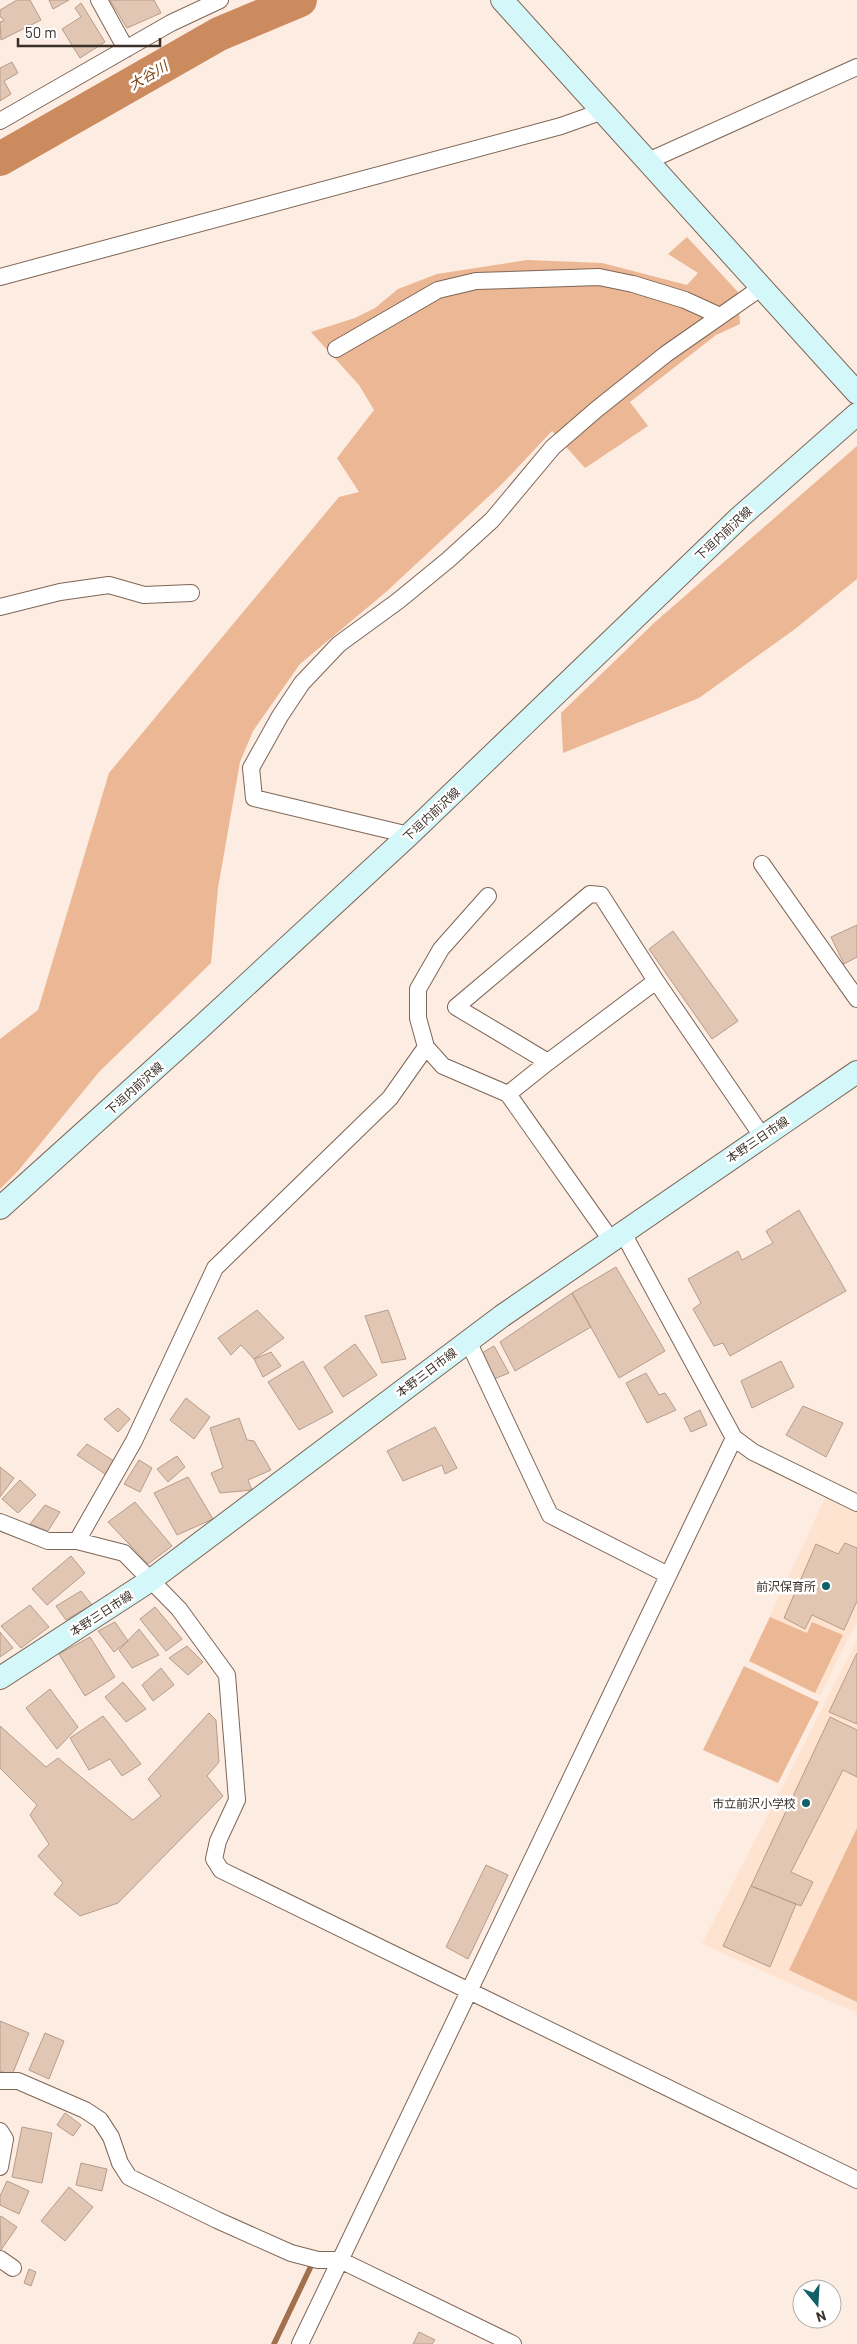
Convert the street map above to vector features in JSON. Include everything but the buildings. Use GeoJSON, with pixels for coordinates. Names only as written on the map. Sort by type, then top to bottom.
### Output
{"type":"FeatureCollection","features":[{"type":"Feature","properties":{"kind":"main road"},"geometry":{"type":"LineString","coordinates":[[502,0],[857,393]]}},
{"type":"Feature","properties":{"kind":"main road","name":"下垣内前沢線"},"geometry":{"type":"LineString","coordinates":[[0,1208],[201,1027],[409,835],[740,517],[857,414]]}},
{"type":"Feature","properties":{"kind":"main road","name":"本野三日市線"},"geometry":{"type":"LineString","coordinates":[[0,1678],[151,1580],[468,1341],[857,1072]]}},
{"type":"Feature","properties":{"kind":"street"},"geometry":{"type":"LineString","coordinates":[[99,0],[126,49]]}},
{"type":"Feature","properties":{"kind":"street"},"geometry":{"type":"LineString","coordinates":[[0,121],[171,23],[220,0]]}},
{"type":"Feature","properties":{"kind":"street"},"geometry":{"type":"LineString","coordinates":[[648,161],[857,67]]}},
{"type":"Feature","properties":{"kind":"street"},"geometry":{"type":"LineString","coordinates":[[0,277],[561,126],[603,111]]}},
{"type":"Feature","properties":{"kind":"street"},"geometry":{"type":"LineString","coordinates":[[336,349],[438,290],[476,281],[600,277],[633,284],[685,300],[720,316]]}},
{"type":"Feature","properties":{"kind":"street"},"geometry":{"type":"LineString","coordinates":[[409,835],[254,798],[251,768],[280,716],[302,683],[339,644],[398,602],[492,520],[552,447],[666,354],[762,287]]}},
{"type":"Feature","properties":{"kind":"street"},"geometry":{"type":"LineString","coordinates":[[0,607],[60,592],[108,586],[144,595],[191,592]]}},
{"type":"Feature","properties":{"kind":"street"},"geometry":{"type":"LineString","coordinates":[[762,864],[857,999]]}},
{"type":"Feature","properties":{"kind":"street"},"geometry":{"type":"LineString","coordinates":[[548,1062],[456,1007],[590,894],[602,895],[656,981],[762,1136]]}},
{"type":"Feature","properties":{"kind":"street"},"geometry":{"type":"LineString","coordinates":[[488,896],[441,950],[418,989],[418,1018],[426,1047],[442,1066],[508,1094],[617,1237],[734,1438],[753,1452],[857,1503]]}},
{"type":"Feature","properties":{"kind":"street"},"geometry":{"type":"LineString","coordinates":[[508,1094],[656,981]]}},
{"type":"Feature","properties":{"kind":"street"},"geometry":{"type":"LineString","coordinates":[[77,1541],[134,1441],[215,1268],[390,1098],[426,1047]]}},
{"type":"Feature","properties":{"kind":"street"},"geometry":{"type":"LineString","coordinates":[[468,1341],[550,1514],[668,1575]]}},
{"type":"Feature","properties":{"kind":"street"},"geometry":{"type":"LineString","coordinates":[[300,2344],[734,1438]]}},
{"type":"Feature","properties":{"kind":"street"},"geometry":{"type":"LineString","coordinates":[[0,1522],[48,1541],[77,1541],[124,1553],[179,1609],[227,1675],[236,1800],[218,1841],[214,1859],[221,1870],[857,2180]]}},
{"type":"Feature","properties":{"kind":"street"},"geometry":{"type":"LineString","coordinates":[[0,2081],[18,2081],[85,2110],[100,2120],[110,2137],[120,2163],[129,2176],[217,2220],[291,2253],[318,2260],[340,2260],[513,2344]]}},
{"type":"Feature","properties":{"kind":"street"},"geometry":{"type":"LineString","coordinates":[[0,2131],[5,2139],[0,2167]]}},
{"type":"Feature","properties":{"kind":"shaded area"},"geometry":{"type":"Polygon","coordinates":[[[687,237],[738,292],[740,324],[716,335],[630,402],[648,426],[585,468],[552,431],[502,484],[386,592],[300,664],[253,731],[240,762],[218,888],[211,963],[99,1072],[18,1171],[0,1189],[0,1039],[38,1010],[109,773],[339,497],[359,492],[337,458],[374,410],[359,385],[311,332],[355,318],[375,308],[398,289],[437,274],[527,260],[602,263],[687,285],[698,273],[668,254],[687,237]]]}},
{"type":"Feature","properties":{"kind":"shaded area"},"geometry":{"type":"Polygon","coordinates":[[[857,446],[857,579],[795,629],[699,698],[563,753],[561,713],[654,623],[857,446]]]}},
{"type":"Feature","properties":{"kind":"shaded area"},"geometry":{"type":"Polygon","coordinates":[[[826,1496],[857,1511],[857,1621],[820,1696],[749,1661],[826,1496]]]}},
{"type":"Feature","properties":{"kind":"shaded area"},"geometry":{"type":"Polygon","coordinates":[[[770,1617],[807,1633],[812,1622],[843,1635],[815,1693],[749,1661],[770,1617]]]}},
{"type":"Feature","properties":{"kind":"shaded area"},"geometry":{"type":"Polygon","coordinates":[[[857,1640],[857,2013],[702,1944],[857,1640]]]}},
{"type":"Feature","properties":{"kind":"shaded area"},"geometry":{"type":"Polygon","coordinates":[[[744,1666],[819,1702],[778,1783],[703,1750],[744,1666]]]}},
{"type":"Feature","properties":{"kind":"shaded area"},"geometry":{"type":"Polygon","coordinates":[[[857,1828],[857,2002],[789,1970],[857,1828]]]}},
{"type":"Feature","properties":{"kind":"waterway","name":"大谷川"},"geometry":{"type":"LineString","coordinates":[[0,159],[219,34],[300,0]]}},
{"type":"Feature","properties":{"kind":"waterway"},"geometry":{"type":"LineString","coordinates":[[274,2344],[312,2264],[316,2265]]}},
{"type":"Feature","properties":{"kind":"place","name":"前沢保育所"},"geometry":{"type":"Point","coordinates":[826,1586]}},
{"type":"Feature","properties":{"kind":"place","name":"市立前沢小学校"},"geometry":{"type":"Point","coordinates":[806,1803]}}]}
